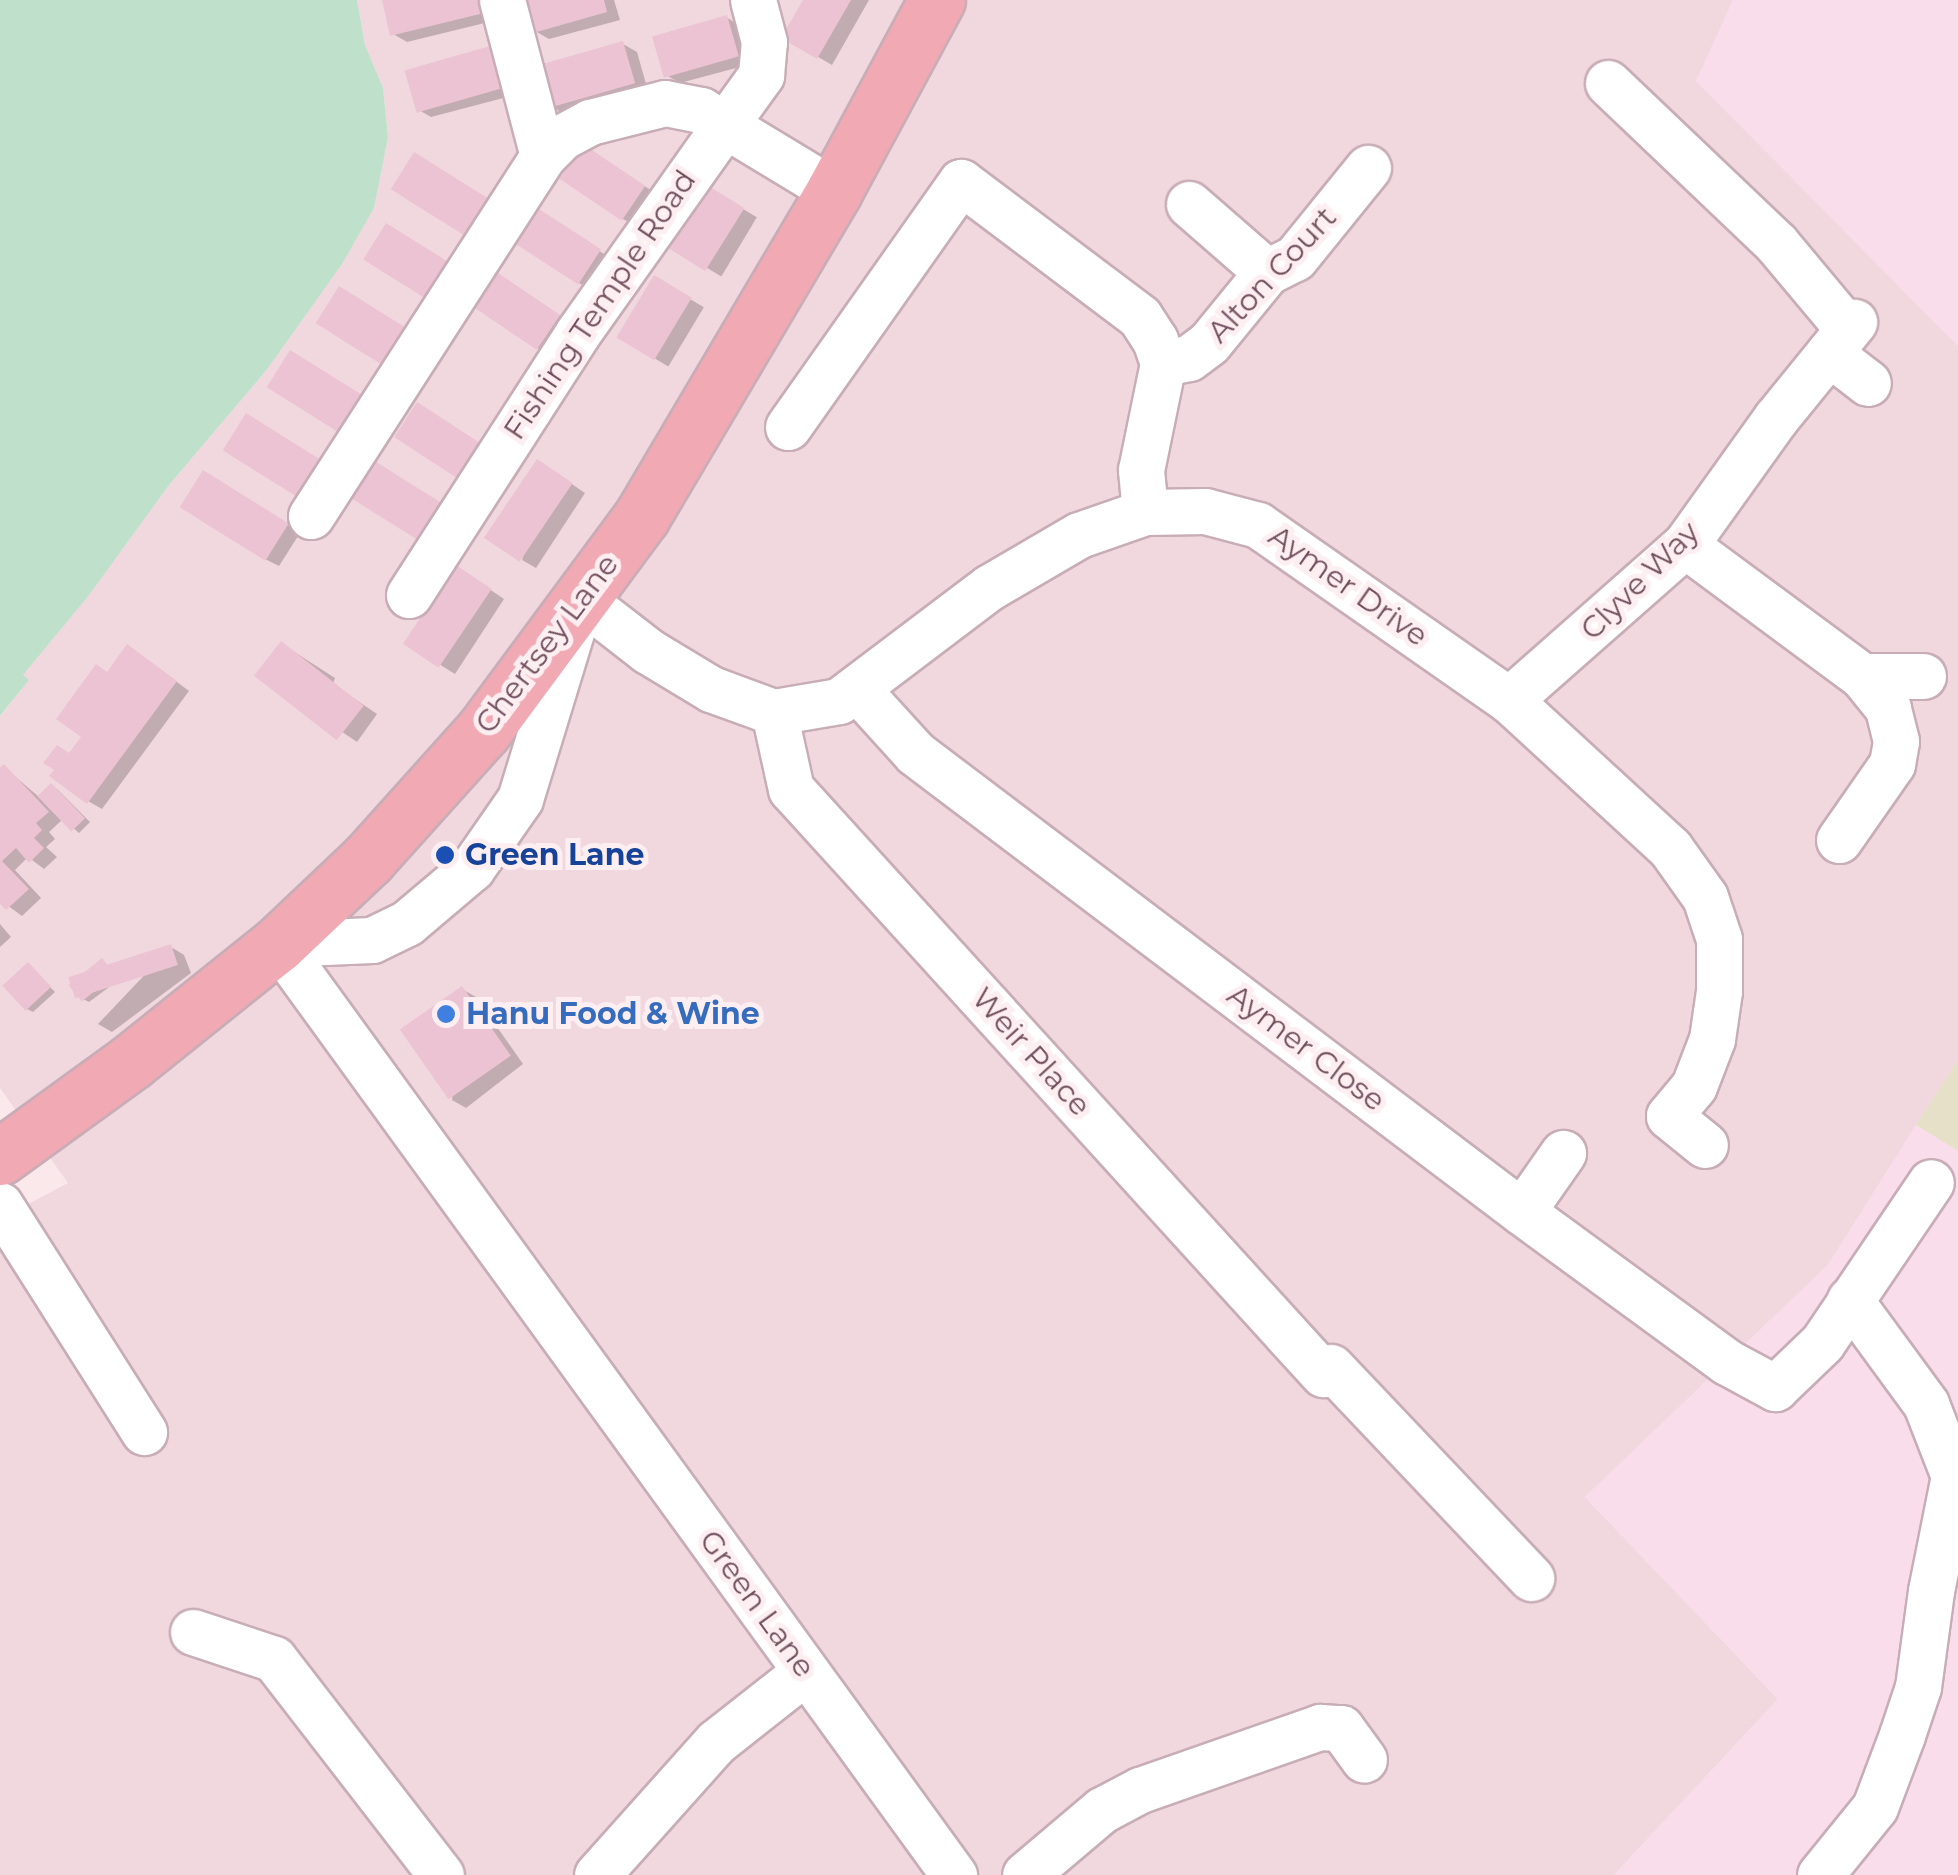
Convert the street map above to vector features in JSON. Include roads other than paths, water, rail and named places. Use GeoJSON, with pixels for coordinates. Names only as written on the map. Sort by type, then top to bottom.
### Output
{"type":"FeatureCollection","features":[{"type":"Feature","properties":{"kind":"main road","name":"Chertsey Lane"},"geometry":{"type":"LineString","coordinates":[[0,1157],[102,1084],[278,944],[368,859],[484,732],[642,516],[834,191],[937,0]]}},
{"type":"Feature","properties":{"kind":"street"},"geometry":{"type":"LineString","coordinates":[[502,0],[543,156]]}},
{"type":"Feature","properties":{"kind":"street","name":"Fishing Temple Road"},"geometry":{"type":"LineString","coordinates":[[409,595],[577,334],[761,75],[764,42],[753,0]]}},
{"type":"Feature","properties":{"kind":"street"},"geometry":{"type":"LineString","coordinates":[[1608,83],[1776,243],[1843,334],[1868,383]]}},
{"type":"Feature","properties":{"kind":"street"},"geometry":{"type":"LineString","coordinates":[[311,516],[543,156],[562,137],[590,122],[664,103],[701,110],[834,191]]}},
{"type":"Feature","properties":{"kind":"street","name":"Alton Court"},"geometry":{"type":"LineString","coordinates":[[1162,363],[1188,358],[1209,343],[1267,272],[1295,258],[1368,168]]}},
{"type":"Feature","properties":{"kind":"street"},"geometry":{"type":"LineString","coordinates":[[788,427],[961,182],[1140,317],[1156,340],[1162,363],[1141,470],[1145,512]]}},
{"type":"Feature","properties":{"kind":"street"},"geometry":{"type":"LineString","coordinates":[[1189,204],[1267,272]]}},
{"type":"Feature","properties":{"kind":"street","name":"Clyve Way"},"geometry":{"type":"LineString","coordinates":[[1508,700],[1685,544],[1843,334]]}},
{"type":"Feature","properties":{"kind":"street","name":"Aymer Drive"},"geometry":{"type":"LineString","coordinates":[[581,599],[648,651],[711,689],[774,712],[839,701],[990,587],[1079,536],[1145,512],[1205,511],[1258,525],[1508,700],[1670,848],[1706,897],[1719,938],[1719,992],[1712,1039],[1694,1086],[1669,1116],[1705,1146]]}},
{"type":"Feature","properties":{"kind":"street"},"geometry":{"type":"LineString","coordinates":[[1685,544],[1862,676],[1888,708],[1896,741],[1892,764],[1839,840]]}},
{"type":"Feature","properties":{"kind":"street"},"geometry":{"type":"LineString","coordinates":[[278,944],[372,940],[408,923],[472,868],[520,800],[581,599]]}},
{"type":"Feature","properties":{"kind":"street"},"geometry":{"type":"LineString","coordinates":[[1862,676],[1923,676]]}},
{"type":"Feature","properties":{"kind":"street","name":"Aymer Close"},"geometry":{"type":"LineString","coordinates":[[858,689],[915,753],[1727,1362],[1775,1388],[1822,1344],[1850,1300]]}},
{"type":"Feature","properties":{"kind":"street","name":"Weir Place"},"geometry":{"type":"LineString","coordinates":[[774,712],[791,788],[1325,1373],[1531,1578]]}},
{"type":"Feature","properties":{"kind":"street","name":"Aymer Close"},"geometry":{"type":"LineString","coordinates":[[893,726],[926,742],[1546,1201],[1563,1153]]}},
{"type":"Feature","properties":{"kind":"street","name":"Green Lane"},"geometry":{"type":"LineString","coordinates":[[278,944],[324,1002],[954,1875]]}},
{"type":"Feature","properties":{"kind":"street"},"geometry":{"type":"LineString","coordinates":[[1820,1875],[1875,1806],[1902,1735],[1918,1687],[1931,1591],[1954,1476],[1926,1404],[1850,1300],[1931,1182]]}},
{"type":"Feature","properties":{"kind":"street"},"geometry":{"type":"LineString","coordinates":[[0,1204],[144,1432]]}},
{"type":"Feature","properties":{"kind":"street"},"geometry":{"type":"LineString","coordinates":[[193,1632],[274,1659],[442,1875]]}},
{"type":"Feature","properties":{"kind":"street"},"geometry":{"type":"LineString","coordinates":[[597,1875],[716,1742],[805,1672]]}},
{"type":"Feature","properties":{"kind":"street"},"geometry":{"type":"LineString","coordinates":[[1026,1875],[1102,1810],[1127,1797],[1320,1727],[1340,1728],[1364,1760]]}},
{"type":"Feature","properties":{"kind":"place","name":"Green Lane"},"geometry":{"type":"Point","coordinates":[445,855]}},
{"type":"Feature","properties":{"kind":"place","name":"Hanu Food & Wine"},"geometry":{"type":"Point","coordinates":[446,1014]}}]}
